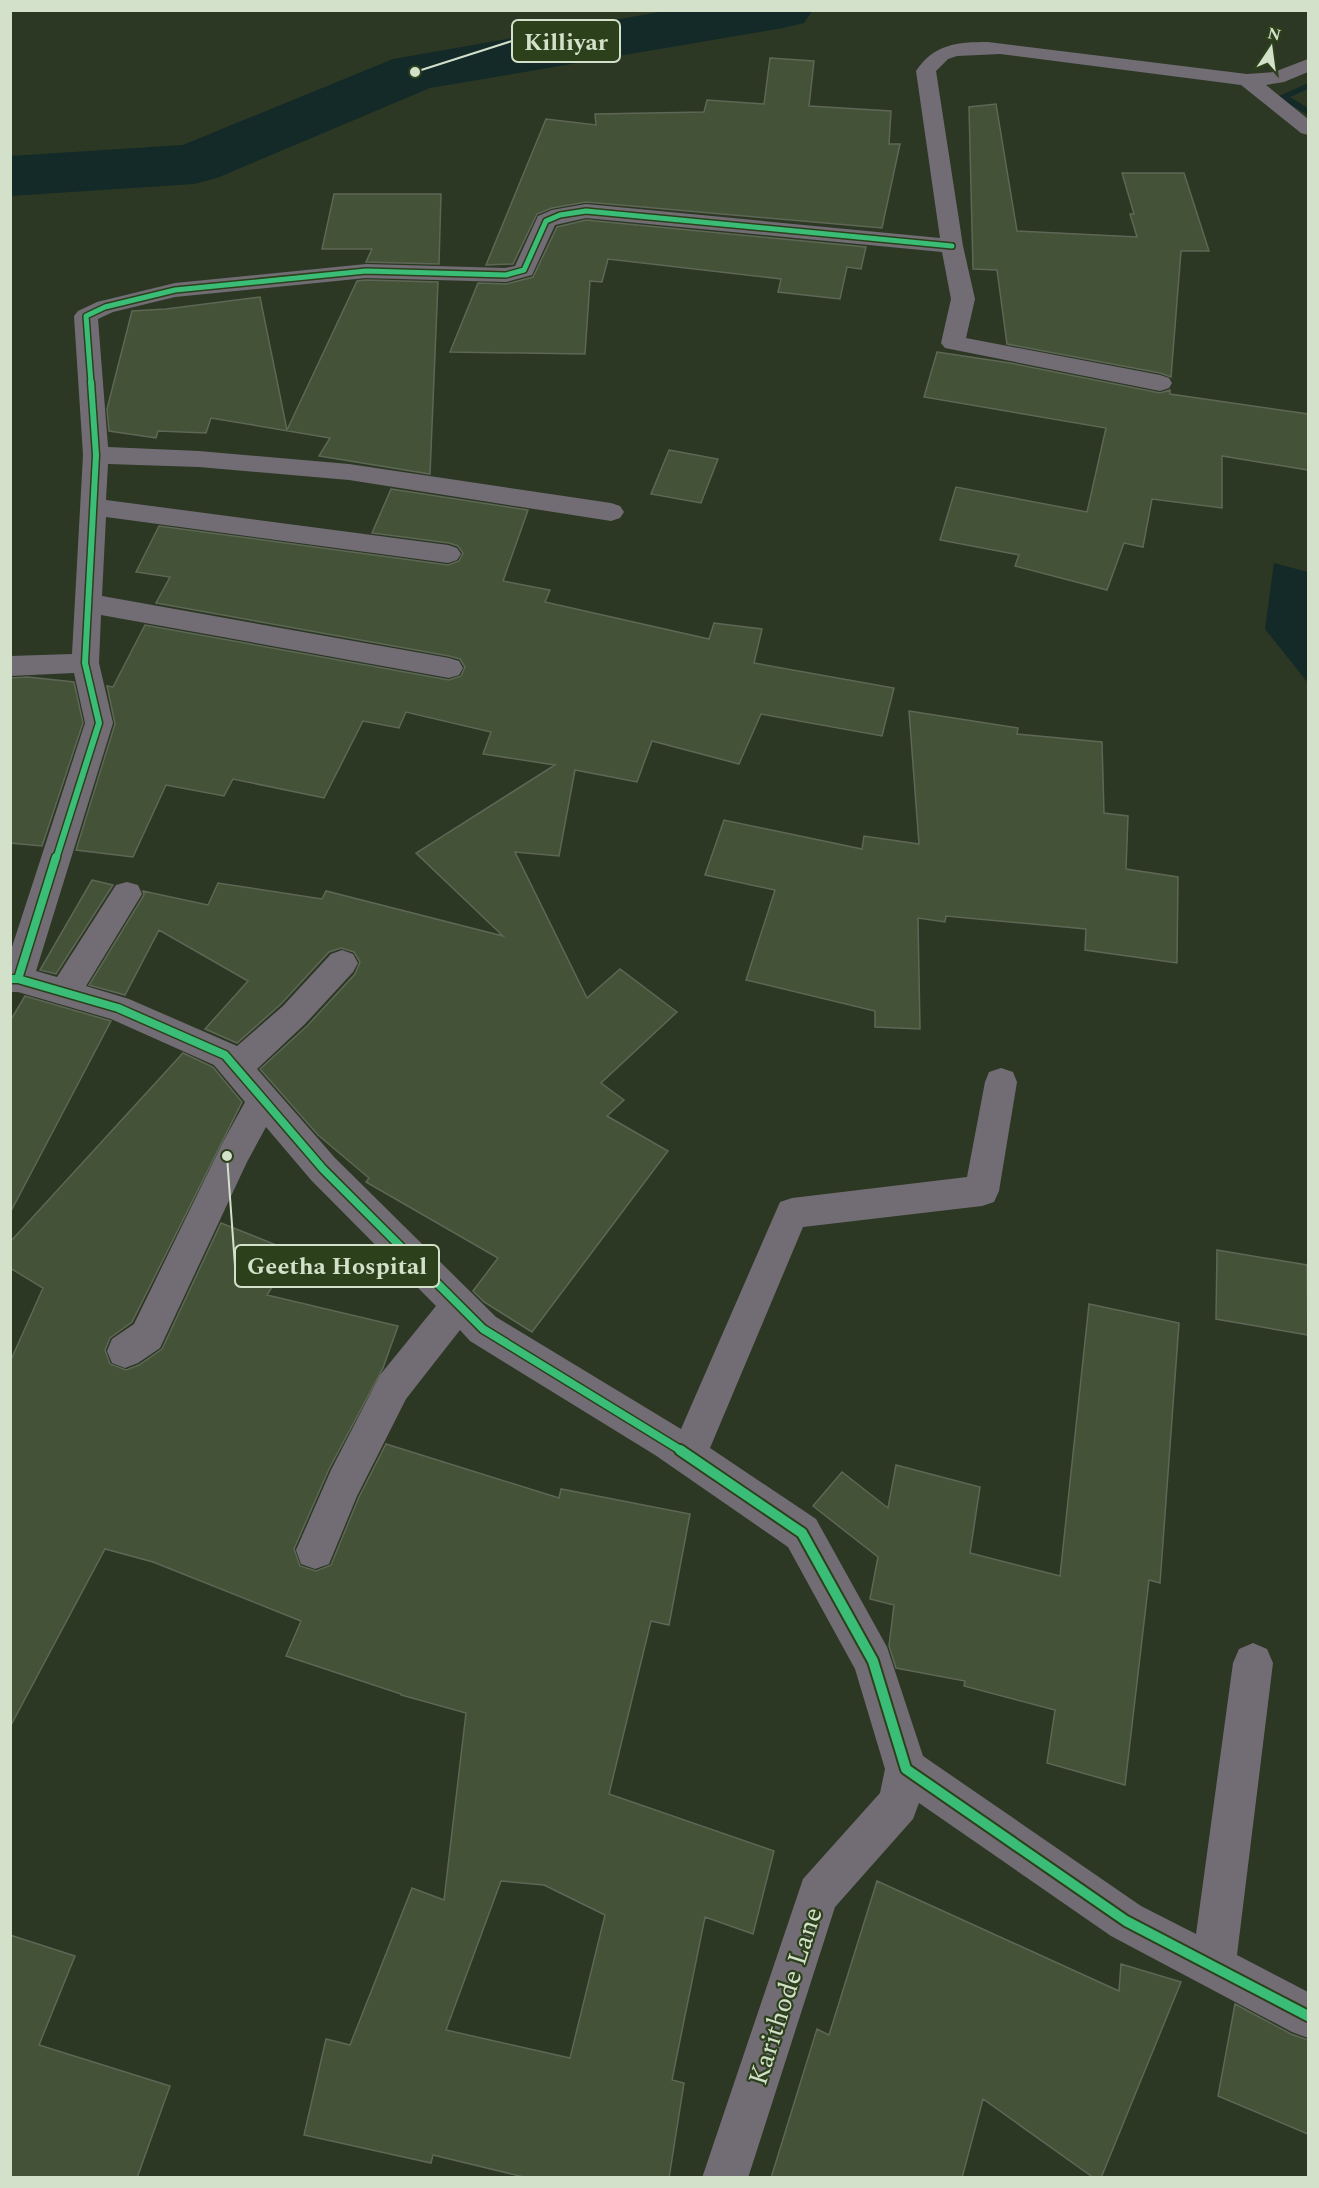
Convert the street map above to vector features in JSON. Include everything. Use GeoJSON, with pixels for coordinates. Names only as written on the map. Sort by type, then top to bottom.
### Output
{"type":"FeatureCollection","features":[{"type":"Feature","properties":{"kind":"street"},"geometry":{"type":"LineString","coordinates":[[1160,383],[953,343],[963,299],[952,246],[926,71],[942,54],[963,49],[1010,49],[1247,80],[1277,78],[1308,65]]}},
{"type":"Feature","properties":{"kind":"street"},"geometry":{"type":"LineString","coordinates":[[1247,80],[1308,129]]}},
{"type":"Feature","properties":{"kind":"street"},"geometry":{"type":"LineString","coordinates":[[952,246],[586,211],[560,215],[546,220],[524,270],[506,275],[366,271],[175,290],[105,307],[86,315],[96,455],[86,663],[99,723],[14,979],[129,1012],[225,1055],[323,1169],[483,1329],[688,1456],[802,1533],[873,1661],[906,1769],[1126,1921],[1308,2016]]}},
{"type":"Feature","properties":{"kind":"street"},"geometry":{"type":"LineString","coordinates":[[96,455],[199,459],[349,472],[611,512]]}},
{"type":"Feature","properties":{"kind":"street"},"geometry":{"type":"LineString","coordinates":[[94,507],[448,554]]}},
{"type":"Feature","properties":{"kind":"street"},"geometry":{"type":"LineString","coordinates":[[89,603],[449,668]]}},
{"type":"Feature","properties":{"kind":"street"},"geometry":{"type":"LineString","coordinates":[[10,666],[86,663]]}},
{"type":"Feature","properties":{"kind":"street"},"geometry":{"type":"LineString","coordinates":[[65,992],[127,894]]}},
{"type":"Feature","properties":{"kind":"street"},"geometry":{"type":"LineString","coordinates":[[236,1068],[294,1015],[342,963]]}},
{"type":"Feature","properties":{"kind":"street"},"geometry":{"type":"LineString","coordinates":[[688,1456],[792,1213],[982,1191],[1001,1082]]}},
{"type":"Feature","properties":{"kind":"street"},"geometry":{"type":"LineString","coordinates":[[125,1351],[147,1336],[235,1152],[264,1100]]}},
{"type":"Feature","properties":{"kind":"street"},"geometry":{"type":"LineString","coordinates":[[315,1550],[344,1483],[393,1387],[459,1304]]}},
{"type":"Feature","properties":{"kind":"street"},"geometry":{"type":"LineString","coordinates":[[1214,1966],[1253,1663]]}},
{"type":"Feature","properties":{"kind":"street","name":"Karithode Lane"},"geometry":{"type":"LineString","coordinates":[[725,2178],[818,1894],[898,1804],[906,1769]]}},
{"type":"Feature","properties":{"kind":"water"},"geometry":{"type":"Polygon","coordinates":[[[1274,563],[1308,572],[1308,683],[1265,629],[1274,563]]]}},
{"type":"Feature","properties":{"kind":"building"},"geometry":{"type":"Polygon","coordinates":[[[770,58],[814,61],[809,106],[891,111],[889,144],[900,144],[882,228],[586,202],[552,208],[537,214],[513,264],[486,265],[546,119],[596,125],[595,114],[704,112],[707,100],[764,104],[770,58]]]}},
{"type":"Feature","properties":{"kind":"building"},"geometry":{"type":"Polygon","coordinates":[[[996,104],[1017,231],[1137,237],[1130,214],[1134,214],[1122,173],[1184,173],[1209,251],[1181,251],[1171,377],[1007,344],[997,270],[973,269],[969,107],[996,104]]]}},
{"type":"Feature","properties":{"kind":"building"},"geometry":{"type":"Polygon","coordinates":[[[334,194],[441,194],[439,264],[366,262],[372,249],[322,249],[334,194]]]}},
{"type":"Feature","properties":{"kind":"building"},"geometry":{"type":"Polygon","coordinates":[[[586,220],[866,247],[861,269],[847,267],[840,299],[778,292],[781,279],[608,259],[602,282],[590,281],[585,354],[450,352],[478,283],[506,284],[533,277],[557,227],[586,220]]]}},
{"type":"Feature","properties":{"kind":"building"},"geometry":{"type":"Polygon","coordinates":[[[357,281],[438,282],[430,474],[319,456],[330,438],[211,418],[206,433],[158,431],[156,438],[109,431],[107,409],[132,311],[260,297],[287,430],[357,281]]]}},
{"type":"Feature","properties":{"kind":"building"},"geometry":{"type":"Polygon","coordinates":[[[937,352],[1010,363],[1160,393],[1170,390],[1170,394],[1308,414],[1308,470],[1222,456],[1222,508],[1152,499],[1143,547],[1124,543],[1107,590],[1015,566],[1019,555],[940,540],[956,487],[1087,512],[1106,428],[924,397],[937,352]]]}},
{"type":"Feature","properties":{"kind":"building"},"geometry":{"type":"Polygon","coordinates":[[[669,450],[718,459],[701,503],[651,494],[669,450]]]}},
{"type":"Feature","properties":{"kind":"building"},"geometry":{"type":"Polygon","coordinates":[[[391,489],[528,510],[503,581],[550,590],[545,602],[709,639],[714,623],[762,629],[754,663],[894,688],[882,736],[761,714],[739,764],[652,741],[637,782],[575,770],[559,856],[515,852],[587,998],[620,969],[677,1012],[601,1083],[624,1100],[607,1116],[668,1151],[532,1332],[484,1302],[473,1291],[498,1258],[366,1182],[369,1178],[318,1135],[260,1069],[307,1026],[355,974],[360,962],[354,952],[341,948],[329,952],[281,1004],[237,1043],[205,1029],[248,981],[159,930],[125,995],[89,985],[144,895],[143,891],[208,905],[218,883],[322,899],[326,891],[503,936],[416,853],[555,765],[483,754],[491,732],[406,712],[399,728],[363,721],[324,798],[233,779],[224,796],[166,785],[133,857],[76,850],[115,724],[107,686],[113,687],[145,625],[449,680],[461,676],[465,667],[460,659],[449,656],[156,603],[170,577],[136,572],[159,526],[448,565],[459,561],[463,553],[458,546],[449,543],[372,533],[391,489]]]}},
{"type":"Feature","properties":{"kind":"building"},"geometry":{"type":"Polygon","coordinates":[[[28,677],[74,682],[83,723],[42,846],[10,843],[10,678],[28,677]]]}},
{"type":"Feature","properties":{"kind":"building"},"geometry":{"type":"Polygon","coordinates":[[[909,711],[1018,728],[1017,734],[1102,742],[1104,813],[1128,816],[1126,869],[1178,877],[1177,963],[1085,950],[1086,929],[946,916],[945,922],[918,918],[920,1029],[875,1027],[875,1011],[746,980],[775,890],[705,875],[724,820],[862,849],[864,836],[919,844],[909,711]]]}},
{"type":"Feature","properties":{"kind":"building"},"geometry":{"type":"Polygon","coordinates":[[[92,880],[113,885],[56,974],[40,970],[92,880]]]}},
{"type":"Feature","properties":{"kind":"building"},"geometry":{"type":"Polygon","coordinates":[[[25,996],[111,1021],[10,1213],[10,1021],[25,996]]]}},
{"type":"Feature","properties":{"kind":"building"},"geometry":{"type":"Polygon","coordinates":[[[183,1053],[213,1067],[242,1102],[132,1322],[110,1338],[105,1350],[110,1364],[126,1370],[139,1365],[162,1349],[221,1223],[294,1252],[267,1295],[398,1326],[383,1368],[329,1469],[294,1549],[300,1566],[316,1571],[331,1565],[359,1497],[386,1444],[559,1498],[561,1489],[690,1514],[669,1625],[651,1621],[609,1794],[774,1851],[753,1934],[705,1917],[672,2080],[684,2083],[669,2178],[528,2178],[433,2155],[431,2163],[304,2135],[326,2039],[350,2045],[412,1888],[444,1900],[466,1713],[401,1695],[286,1656],[301,1621],[153,1562],[105,1549],[10,1727],[10,1362],[43,1288],[10,1268],[10,1242],[183,1053]],[[501,1881],[446,2030],[570,2058],[605,1915],[544,1885],[501,1881]]]}},
{"type":"Feature","properties":{"kind":"building"},"geometry":{"type":"Polygon","coordinates":[[[1217,1250],[1307,1265],[1308,1335],[1216,1319],[1217,1250]]]}},
{"type":"Feature","properties":{"kind":"building"},"geometry":{"type":"Polygon","coordinates":[[[1089,1304],[1179,1323],[1160,1583],[1149,1580],[1125,1785],[1047,1763],[1055,1710],[964,1686],[965,1681],[896,1668],[889,1646],[894,1605],[870,1599],[878,1557],[813,1506],[842,1472],[888,1508],[896,1465],[980,1487],[970,1553],[1060,1576],[1089,1304]]]}},
{"type":"Feature","properties":{"kind":"building"},"geometry":{"type":"Polygon","coordinates":[[[877,1881],[1119,1991],[1121,1964],[1181,1982],[1101,2178],[1094,2178],[983,2099],[962,2178],[771,2178],[817,2029],[829,2035],[877,1881]]]}},
{"type":"Feature","properties":{"kind":"building"},"geometry":{"type":"Polygon","coordinates":[[[10,1935],[75,1956],[39,2045],[170,2086],[137,2178],[10,2178],[10,1935]]]}},
{"type":"Feature","properties":{"kind":"building"},"geometry":{"type":"Polygon","coordinates":[[[1235,2004],[1291,2034],[1308,2040],[1308,2134],[1218,2096],[1235,2004]]]}},
{"type":"Feature","properties":{"kind":"waterway"},"geometry":{"type":"LineString","coordinates":[[10,176],[194,164],[415,72],[783,10]]}},
{"type":"Feature","properties":{"kind":"waterway"},"geometry":{"type":"LineString","coordinates":[[1308,86],[1282,97],[1308,112]]}},
{"type":"Feature","properties":{"kind":"cycle path"},"geometry":{"type":"LineString","coordinates":[[18,979],[99,723],[85,663],[96,455],[86,316],[105,307],[175,290],[366,271],[506,275],[524,270],[546,221],[560,215],[586,211],[952,246]]}},
{"type":"Feature","properties":{"kind":"cycle path"},"geometry":{"type":"LineString","coordinates":[[10,979],[18,979],[118,1008],[225,1055],[323,1169],[483,1329],[668,1442],[802,1533],[873,1661],[906,1769],[1126,1921],[1308,2016]]}},
{"type":"Feature","properties":{"kind":"place","name":"Killiyar"},"geometry":{"type":"Point","coordinates":[415,72]}},
{"type":"Feature","properties":{"kind":"place","name":"Geetha Hospital"},"geometry":{"type":"Point","coordinates":[227,1156]}}]}
